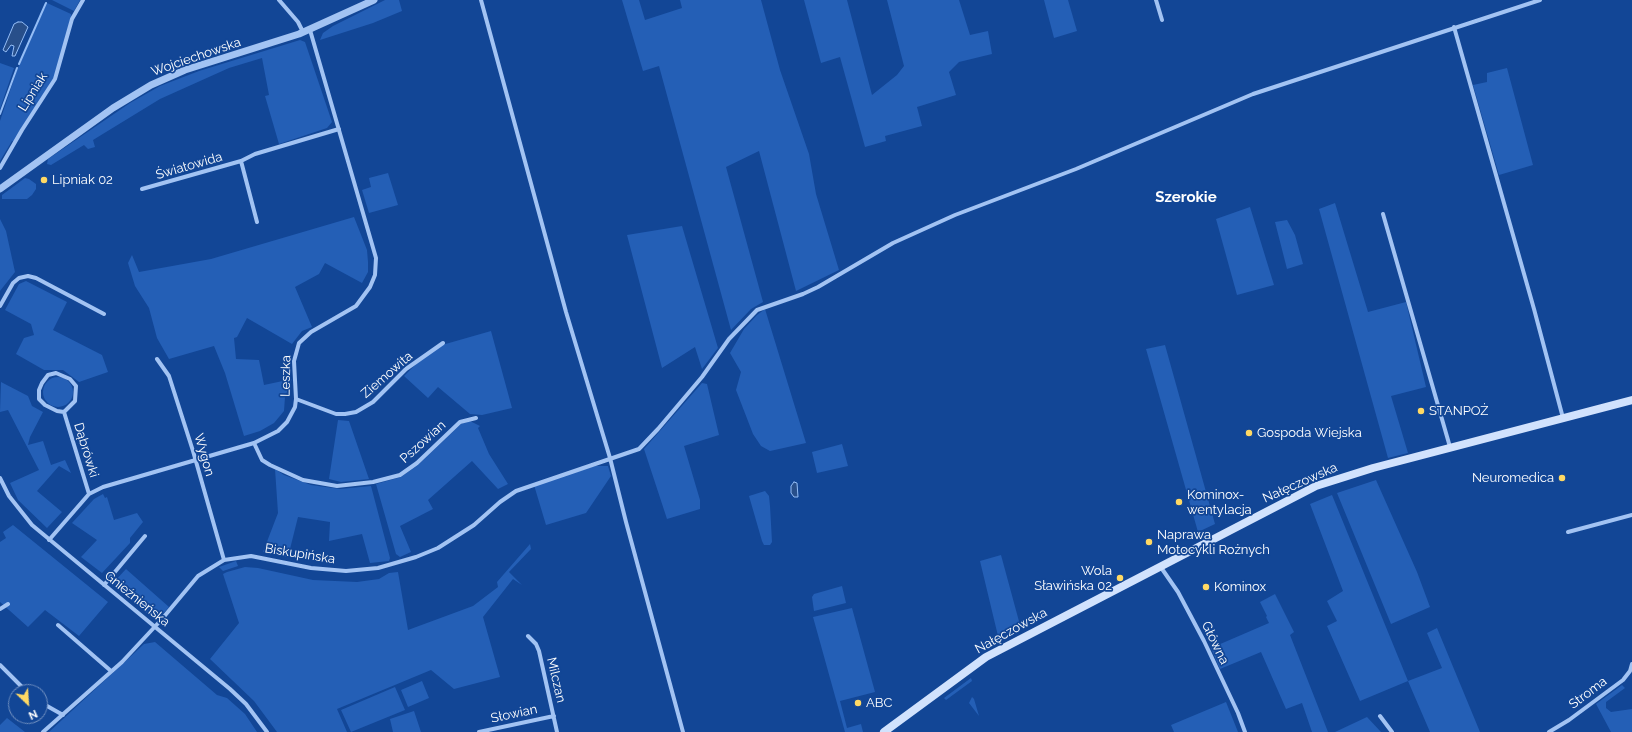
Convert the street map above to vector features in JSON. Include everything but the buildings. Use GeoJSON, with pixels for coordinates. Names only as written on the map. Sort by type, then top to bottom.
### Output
{"type":"FeatureCollection","features":[{"type":"Feature","properties":{"kind":"main road","name":"Nałęczowska"},"geometry":{"type":"LineString","coordinates":[[884,732],[986,657],[1316,486],[1354,473],[1632,400]]}},
{"type":"Feature","properties":{"kind":"street","name":"Lipniak"},"geometry":{"type":"LineString","coordinates":[[0,168],[22,130],[55,79],[72,20],[83,0]]}},
{"type":"Feature","properties":{"kind":"street","name":"Leszka"},"geometry":{"type":"LineString","coordinates":[[49,540],[89,494],[105,487],[254,443],[273,435],[282,428],[292,415],[296,399],[294,361],[299,343],[310,332],[356,306],[370,287],[376,268],[376,258],[338,129],[307,31],[280,0]]}},
{"type":"Feature","properties":{"kind":"street","name":"Wojciechowska"},"geometry":{"type":"LineString","coordinates":[[0,189],[110,110],[151,85],[185,70],[307,31],[374,0]]}},
{"type":"Feature","properties":{"kind":"street"},"geometry":{"type":"LineString","coordinates":[[481,0],[566,312],[610,458],[683,732]]}},
{"type":"Feature","properties":{"kind":"street"},"geometry":{"type":"LineString","coordinates":[[1156,0],[1162,20]]}},
{"type":"Feature","properties":{"kind":"street","name":"Biskupińska"},"geometry":{"type":"LineString","coordinates":[[43,732],[111,671],[155,627],[198,576],[224,560],[251,556],[328,570],[346,571],[378,568],[438,548],[474,525],[508,495],[534,484],[638,449],[658,429],[702,377],[729,340],[757,310],[808,292],[893,244],[955,215],[1076,169],[1246,96],[1540,0]]}},
{"type":"Feature","properties":{"kind":"street"},"geometry":{"type":"LineString","coordinates":[[1454,27],[1534,309],[1563,418]]}},
{"type":"Feature","properties":{"kind":"street","name":"Światowida"},"geometry":{"type":"LineString","coordinates":[[142,190],[241,161],[255,154],[338,129]]}},
{"type":"Feature","properties":{"kind":"street","name":"Światowida"},"geometry":{"type":"LineString","coordinates":[[241,161],[257,222]]}},
{"type":"Feature","properties":{"kind":"street"},"geometry":{"type":"LineString","coordinates":[[1383,214],[1450,448]]}},
{"type":"Feature","properties":{"kind":"street"},"geometry":{"type":"LineString","coordinates":[[0,306],[13,283],[19,278],[28,276],[36,278],[104,314]]}},
{"type":"Feature","properties":{"kind":"street","name":"Ziemowita"},"geometry":{"type":"LineString","coordinates":[[296,399],[336,414],[356,412],[373,402],[406,369],[443,343]]}},
{"type":"Feature","properties":{"kind":"street","name":"Wygon"},"geometry":{"type":"LineString","coordinates":[[157,359],[169,376],[196,460],[224,560]]}},
{"type":"Feature","properties":{"kind":"street","name":"Dąbrówki"},"geometry":{"type":"LineString","coordinates":[[56,373],[64,376],[76,386],[75,401],[64,412],[53,410],[39,399],[40,386],[45,379],[52,374],[56,373]]}},
{"type":"Feature","properties":{"kind":"street","name":"Dąbrówki"},"geometry":{"type":"LineString","coordinates":[[64,412],[89,494]]}},
{"type":"Feature","properties":{"kind":"street","name":"Pszowian"},"geometry":{"type":"LineString","coordinates":[[254,443],[262,460],[303,480],[337,486],[373,482],[400,475],[417,463],[460,422],[476,418]]}},
{"type":"Feature","properties":{"kind":"street","name":"Gnieźnieńska"},"geometry":{"type":"LineString","coordinates":[[0,478],[21,512],[49,540],[246,704],[267,732]]}},
{"type":"Feature","properties":{"kind":"street"},"geometry":{"type":"LineString","coordinates":[[1568,532],[1632,515]]}},
{"type":"Feature","properties":{"kind":"street"},"geometry":{"type":"LineString","coordinates":[[104,585],[145,536]]}},
{"type":"Feature","properties":{"kind":"street","name":"Główna"},"geometry":{"type":"LineString","coordinates":[[1160,566],[1178,592],[1204,641],[1238,713],[1245,732]]}},
{"type":"Feature","properties":{"kind":"street"},"geometry":{"type":"LineString","coordinates":[[0,610],[8,604]]}},
{"type":"Feature","properties":{"kind":"street"},"geometry":{"type":"LineString","coordinates":[[58,626],[111,671]]}},
{"type":"Feature","properties":{"kind":"street","name":"Milczan"},"geometry":{"type":"LineString","coordinates":[[528,636],[536,644],[539,651],[557,732]]}},
{"type":"Feature","properties":{"kind":"street","name":"Stroma"},"geometry":{"type":"LineString","coordinates":[[1549,732],[1569,720],[1623,680],[1630,671],[1632,664]]}},
{"type":"Feature","properties":{"kind":"street"},"geometry":{"type":"LineString","coordinates":[[0,665],[19,684]]}},
{"type":"Feature","properties":{"kind":"street"},"geometry":{"type":"LineString","coordinates":[[48,707],[63,715]]}},
{"type":"Feature","properties":{"kind":"street","name":"Słowian"},"geometry":{"type":"LineString","coordinates":[[479,732],[554,716]]}},
{"type":"Feature","properties":{"kind":"street"},"geometry":{"type":"LineString","coordinates":[[1380,716],[1392,732]]}},
{"type":"Feature","properties":{"kind":"shaded area"},"geometry":{"type":"Polygon","coordinates":[[[52,0],[80,0],[74,11],[52,0]]]}},
{"type":"Feature","properties":{"kind":"shaded area"},"geometry":{"type":"Polygon","coordinates":[[[385,0],[399,0],[402,11],[373,23],[320,40],[323,33],[333,26],[385,0]]]}},
{"type":"Feature","properties":{"kind":"shaded area"},"geometry":{"type":"Polygon","coordinates":[[[622,0],[639,0],[645,20],[682,8],[680,0],[761,0],[780,70],[809,154],[816,194],[839,270],[796,291],[759,151],[726,167],[763,302],[751,309],[731,330],[659,66],[643,71],[622,0]]]}},
{"type":"Feature","properties":{"kind":"shaded area"},"geometry":{"type":"Polygon","coordinates":[[[804,0],[847,0],[872,95],[897,75],[904,66],[887,0],[959,0],[970,35],[988,31],[992,54],[959,62],[949,72],[956,95],[917,107],[922,126],[885,136],[886,141],[865,147],[840,57],[821,63],[804,0]]]}},
{"type":"Feature","properties":{"kind":"shaded area"},"geometry":{"type":"Polygon","coordinates":[[[1044,0],[1068,0],[1077,31],[1054,38],[1044,0]]]}},
{"type":"Feature","properties":{"kind":"shaded area"},"geometry":{"type":"Polygon","coordinates":[[[47,3],[71,14],[72,19],[55,79],[0,161],[0,121],[17,70],[47,3]]]}},
{"type":"Feature","properties":{"kind":"shaded area"},"geometry":{"type":"Polygon","coordinates":[[[22,22],[28,27],[15,56],[12,56],[14,46],[11,45],[6,52],[3,50],[14,24],[22,22]]]}},
{"type":"Feature","properties":{"kind":"shaded area"},"geometry":{"type":"Polygon","coordinates":[[[300,40],[305,42],[332,122],[327,128],[279,144],[265,96],[269,95],[262,58],[229,68],[160,99],[93,140],[95,147],[88,149],[84,145],[51,165],[47,164],[48,159],[130,103],[160,86],[199,71],[300,40]]]}},
{"type":"Feature","properties":{"kind":"shaded area"},"geometry":{"type":"Polygon","coordinates":[[[0,63],[14,68],[0,109],[0,63]]]}},
{"type":"Feature","properties":{"kind":"shaded area"},"geometry":{"type":"Polygon","coordinates":[[[1507,68],[1533,165],[1499,175],[1473,85],[1487,82],[1487,73],[1507,68]]]}},
{"type":"Feature","properties":{"kind":"shaded area"},"geometry":{"type":"Polygon","coordinates":[[[388,173],[398,205],[369,213],[362,190],[371,187],[369,178],[388,173]]]}},
{"type":"Feature","properties":{"kind":"shaded area"},"geometry":{"type":"Polygon","coordinates":[[[25,178],[36,184],[36,189],[32,195],[27,199],[2,199],[2,195],[25,178]]]}},
{"type":"Feature","properties":{"kind":"shaded area"},"geometry":{"type":"Polygon","coordinates":[[[1335,203],[1368,312],[1406,302],[1426,387],[1391,396],[1408,453],[1388,458],[1319,209],[1335,203]]]}},
{"type":"Feature","properties":{"kind":"shaded area"},"geometry":{"type":"Polygon","coordinates":[[[1250,207],[1274,285],[1237,295],[1216,219],[1250,207]]]}},
{"type":"Feature","properties":{"kind":"shaded area"},"geometry":{"type":"Polygon","coordinates":[[[354,217],[367,250],[368,272],[362,283],[325,263],[319,274],[295,287],[312,327],[302,331],[292,344],[247,318],[237,337],[234,338],[236,359],[259,360],[264,385],[292,379],[285,397],[284,411],[274,423],[260,431],[244,436],[225,373],[214,346],[169,359],[157,338],[149,308],[135,286],[128,263],[132,255],[139,272],[211,259],[354,217]]]}},
{"type":"Feature","properties":{"kind":"shaded area"},"geometry":{"type":"Polygon","coordinates":[[[0,219],[6,231],[15,272],[0,291],[0,219]]]}},
{"type":"Feature","properties":{"kind":"shaded area"},"geometry":{"type":"Polygon","coordinates":[[[1287,220],[1295,235],[1303,264],[1287,269],[1275,222],[1287,220]]]}},
{"type":"Feature","properties":{"kind":"shaded area"},"geometry":{"type":"Polygon","coordinates":[[[682,226],[718,348],[702,369],[695,347],[662,368],[627,235],[682,226]]]}},
{"type":"Feature","properties":{"kind":"shaded area"},"geometry":{"type":"Polygon","coordinates":[[[26,281],[67,302],[53,330],[102,355],[108,372],[79,382],[63,370],[44,370],[16,354],[24,338],[34,335],[31,324],[5,310],[19,284],[26,281]]]}},
{"type":"Feature","properties":{"kind":"shaded area"},"geometry":{"type":"Polygon","coordinates":[[[765,309],[806,443],[770,451],[761,446],[753,434],[736,390],[741,372],[730,353],[744,329],[765,309]]]}},
{"type":"Feature","properties":{"kind":"shaded area"},"geometry":{"type":"Polygon","coordinates":[[[491,331],[512,408],[482,415],[470,414],[438,387],[428,398],[404,376],[417,363],[442,345],[491,331]]]}},
{"type":"Feature","properties":{"kind":"shaded area"},"geometry":{"type":"Polygon","coordinates":[[[1165,345],[1215,524],[1198,532],[1146,349],[1165,345]]]}},
{"type":"Feature","properties":{"kind":"shaded area"},"geometry":{"type":"Polygon","coordinates":[[[58,377],[69,381],[73,392],[69,403],[58,407],[47,403],[43,392],[47,381],[58,377]]]}},
{"type":"Feature","properties":{"kind":"shaded area"},"geometry":{"type":"Polygon","coordinates":[[[1,382],[28,396],[32,406],[43,412],[30,437],[28,445],[43,441],[51,465],[65,460],[71,473],[59,466],[37,491],[62,512],[47,528],[18,500],[10,483],[39,470],[8,410],[0,412],[1,382]]]}},
{"type":"Feature","properties":{"kind":"shaded area"},"geometry":{"type":"Polygon","coordinates":[[[702,383],[707,384],[719,435],[684,446],[700,500],[700,509],[667,519],[644,449],[702,383]]]}},
{"type":"Feature","properties":{"kind":"shaded area"},"geometry":{"type":"Polygon","coordinates":[[[338,420],[349,421],[369,479],[341,482],[329,479],[338,420]]]}},
{"type":"Feature","properties":{"kind":"shaded area"},"geometry":{"type":"Polygon","coordinates":[[[470,421],[480,426],[478,428],[489,454],[508,484],[498,489],[472,461],[428,500],[433,509],[400,526],[411,552],[400,557],[396,554],[376,484],[401,477],[418,465],[461,424],[470,421]]]}},
{"type":"Feature","properties":{"kind":"shaded area"},"geometry":{"type":"Polygon","coordinates":[[[842,444],[848,466],[817,473],[812,452],[842,444]]]}},
{"type":"Feature","properties":{"kind":"shaded area"},"geometry":{"type":"Polygon","coordinates":[[[595,466],[608,466],[611,476],[586,513],[546,525],[534,485],[595,466]]]}},
{"type":"Feature","properties":{"kind":"shaded area"},"geometry":{"type":"Polygon","coordinates":[[[275,469],[284,475],[311,485],[340,489],[371,486],[390,558],[389,561],[370,563],[362,534],[329,541],[330,522],[298,517],[288,557],[263,552],[278,513],[275,469]]]}},
{"type":"Feature","properties":{"kind":"shaded area"},"geometry":{"type":"Polygon","coordinates":[[[1376,480],[1417,572],[1430,607],[1391,624],[1337,493],[1376,480]]]}},
{"type":"Feature","properties":{"kind":"shaded area"},"geometry":{"type":"Polygon","coordinates":[[[794,482],[797,483],[798,497],[794,497],[791,493],[791,486],[794,482]]]}},
{"type":"Feature","properties":{"kind":"shaded area"},"geometry":{"type":"Polygon","coordinates":[[[765,491],[769,496],[770,506],[772,542],[770,545],[764,545],[762,541],[749,496],[765,491]]]}},
{"type":"Feature","properties":{"kind":"shaded area"},"geometry":{"type":"Polygon","coordinates":[[[103,494],[105,498],[107,497],[114,520],[137,513],[143,522],[130,538],[130,543],[102,573],[81,557],[97,540],[72,523],[94,499],[103,494]]]}},
{"type":"Feature","properties":{"kind":"shaded area"},"geometry":{"type":"Polygon","coordinates":[[[1332,495],[1408,681],[1360,701],[1327,626],[1337,621],[1327,601],[1343,591],[1310,504],[1332,495]]]}},
{"type":"Feature","properties":{"kind":"shaded area"},"geometry":{"type":"Polygon","coordinates":[[[13,525],[108,602],[79,636],[45,610],[28,627],[0,602],[0,542],[6,538],[3,532],[13,525]]]}},
{"type":"Feature","properties":{"kind":"shaded area"},"geometry":{"type":"Polygon","coordinates":[[[530,544],[531,549],[509,572],[522,585],[513,579],[483,617],[500,677],[454,689],[431,670],[337,709],[347,732],[277,732],[254,701],[210,659],[239,623],[223,574],[227,572],[245,567],[258,568],[313,580],[357,582],[379,579],[389,573],[398,572],[408,630],[473,606],[498,587],[497,582],[530,544]]]}},
{"type":"Feature","properties":{"kind":"shaded area"},"geometry":{"type":"Polygon","coordinates":[[[1001,555],[1020,625],[998,636],[980,561],[1001,555]]]}},
{"type":"Feature","properties":{"kind":"shaded area"},"geometry":{"type":"Polygon","coordinates":[[[236,561],[238,566],[223,571],[219,567],[236,561]]]}},
{"type":"Feature","properties":{"kind":"shaded area"},"geometry":{"type":"Polygon","coordinates":[[[126,569],[169,607],[162,615],[149,615],[113,583],[126,569]]]}},
{"type":"Feature","properties":{"kind":"shaded area"},"geometry":{"type":"Polygon","coordinates":[[[842,586],[846,603],[814,611],[812,597],[814,594],[842,586]]]}},
{"type":"Feature","properties":{"kind":"shaded area"},"geometry":{"type":"Polygon","coordinates":[[[1275,594],[1294,632],[1290,635],[1328,732],[1312,732],[1302,703],[1286,709],[1261,652],[1220,669],[1211,648],[1269,623],[1260,602],[1275,594]]]}},
{"type":"Feature","properties":{"kind":"shaded area"},"geometry":{"type":"Polygon","coordinates":[[[852,608],[875,692],[840,701],[847,728],[861,724],[863,732],[845,732],[813,617],[852,608]]]}},
{"type":"Feature","properties":{"kind":"shaded area"},"geometry":{"type":"Polygon","coordinates":[[[1437,628],[1480,732],[1430,732],[1408,681],[1442,668],[1427,633],[1437,628]]]}},
{"type":"Feature","properties":{"kind":"shaded area"},"geometry":{"type":"Polygon","coordinates":[[[155,642],[217,695],[227,698],[245,714],[257,732],[49,732],[144,644],[155,642]]]}},
{"type":"Feature","properties":{"kind":"shaded area"},"geometry":{"type":"Polygon","coordinates":[[[971,678],[972,681],[946,700],[944,698],[971,678]]]}},
{"type":"Feature","properties":{"kind":"shaded area"},"geometry":{"type":"Polygon","coordinates":[[[422,681],[429,698],[408,707],[401,690],[422,681]]]}},
{"type":"Feature","properties":{"kind":"shaded area"},"geometry":{"type":"Polygon","coordinates":[[[1622,685],[1625,688],[1606,702],[1606,708],[1611,712],[1632,709],[1632,732],[1611,732],[1596,704],[1622,685]]]}},
{"type":"Feature","properties":{"kind":"shaded area"},"geometry":{"type":"Polygon","coordinates":[[[395,687],[405,710],[351,732],[341,710],[395,687]]]}},
{"type":"Feature","properties":{"kind":"shaded area"},"geometry":{"type":"Polygon","coordinates":[[[972,697],[974,699],[979,716],[969,703],[972,697]]]}},
{"type":"Feature","properties":{"kind":"shaded area"},"geometry":{"type":"Polygon","coordinates":[[[1226,702],[1238,732],[1174,732],[1171,725],[1226,702]]]}},
{"type":"Feature","properties":{"kind":"shaded area"},"geometry":{"type":"Polygon","coordinates":[[[414,711],[421,732],[393,732],[390,719],[414,711]]]}},
{"type":"Feature","properties":{"kind":"shaded area"},"geometry":{"type":"Polygon","coordinates":[[[1367,717],[1381,732],[1335,732],[1367,717]]]}},
{"type":"Feature","properties":{"kind":"shaded area"},"geometry":{"type":"Polygon","coordinates":[[[7,718],[8,724],[15,724],[25,732],[0,732],[0,725],[7,718]]]}},
{"type":"Feature","properties":{"kind":"waterway"},"geometry":{"type":"LineString","coordinates":[[19,64],[46,3]]}},
{"type":"Feature","properties":{"kind":"waterway"},"geometry":{"type":"LineString","coordinates":[[0,114],[17,68]]}},
{"type":"Feature","properties":{"kind":"place","name":"Lipniak 02"},"geometry":{"type":"Point","coordinates":[44,180]}},
{"type":"Feature","properties":{"kind":"place","name":"STANPOŻ"},"geometry":{"type":"Point","coordinates":[1421,411]}},
{"type":"Feature","properties":{"kind":"place","name":"Gospoda Wiejska"},"geometry":{"type":"Point","coordinates":[1249,433]}},
{"type":"Feature","properties":{"kind":"place","name":"Neuromedica"},"geometry":{"type":"Point","coordinates":[1562,478]}},
{"type":"Feature","properties":{"kind":"place","name":"Kominox- wentylacja"},"geometry":{"type":"Point","coordinates":[1179,502]}},
{"type":"Feature","properties":{"kind":"place","name":"Naprawa Motocykli Rożnych"},"geometry":{"type":"Point","coordinates":[1149,542]}},
{"type":"Feature","properties":{"kind":"place","name":"Wola Sławińska 02"},"geometry":{"type":"Point","coordinates":[1120,578]}},
{"type":"Feature","properties":{"kind":"place","name":"Kominox"},"geometry":{"type":"Point","coordinates":[1206,587]}},
{"type":"Feature","properties":{"kind":"place","name":"ABC"},"geometry":{"type":"Point","coordinates":[858,703]}},
{"type":"Feature","properties":{"kind":"district","name":"Szerokie"},"geometry":{"type":"Point","coordinates":[1186,197]}}]}
